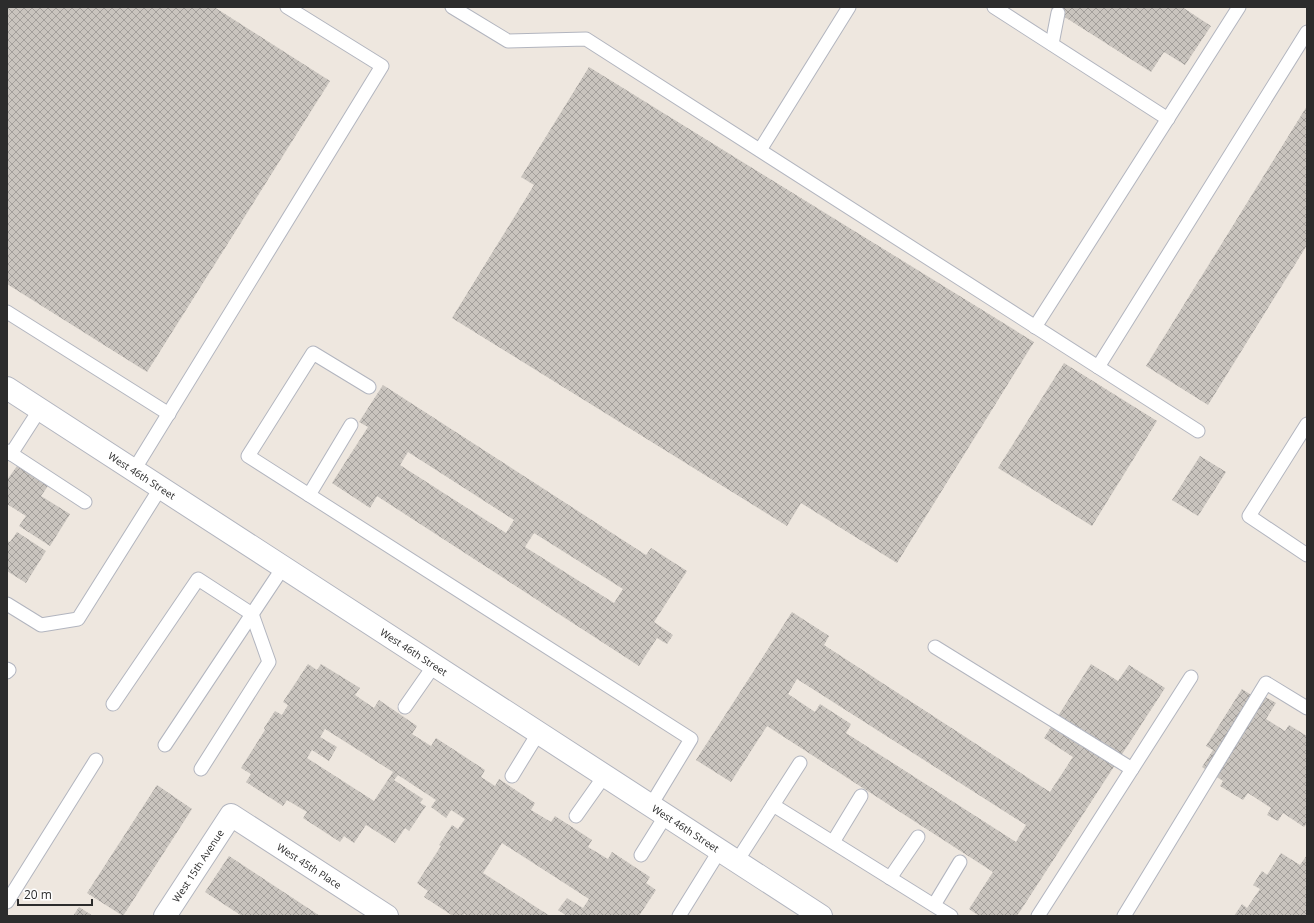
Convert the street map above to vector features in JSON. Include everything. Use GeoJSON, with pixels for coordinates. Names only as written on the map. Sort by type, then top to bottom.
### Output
{"type":"FeatureCollection","features":[{"type":"Feature","properties":{"kind":"street","name":"West 46th Street"},"geometry":{"type":"LineString","coordinates":[[7,388],[284,566],[821,916]]}},
{"type":"Feature","properties":{"kind":"street","name":"West 15th Avenue"},"geometry":{"type":"LineString","coordinates":[[165,916],[231,815]]}},
{"type":"Feature","properties":{"kind":"street","name":"West 45th Place"},"geometry":{"type":"LineString","coordinates":[[231,815],[387,916]]}},
{"type":"Feature","properties":{"kind":"lane"},"geometry":{"type":"LineString","coordinates":[[134,470],[382,66],[287,7]]}},
{"type":"Feature","properties":{"kind":"lane"},"geometry":{"type":"LineString","coordinates":[[452,7],[508,41],[586,39],[1198,431]]}},
{"type":"Feature","properties":{"kind":"lane"},"geometry":{"type":"LineString","coordinates":[[760,150],[850,7]]}},
{"type":"Feature","properties":{"kind":"lane"},"geometry":{"type":"LineString","coordinates":[[994,7],[1168,119]]}},
{"type":"Feature","properties":{"kind":"lane"},"geometry":{"type":"LineString","coordinates":[[1035,327],[1239,7]]}},
{"type":"Feature","properties":{"kind":"lane"},"geometry":{"type":"LineString","coordinates":[[1052,44],[1058,13]]}},
{"type":"Feature","properties":{"kind":"lane"},"geometry":{"type":"LineString","coordinates":[[1098,367],[1307,32]]}},
{"type":"Feature","properties":{"kind":"lane"},"geometry":{"type":"LineString","coordinates":[[7,312],[169,414]]}},
{"type":"Feature","properties":{"kind":"lane"},"geometry":{"type":"LineString","coordinates":[[369,387],[313,353],[248,456],[691,739],[658,810],[642,855]]}},
{"type":"Feature","properties":{"kind":"lane"},"geometry":{"type":"LineString","coordinates":[[40,409],[9,453],[85,502]]}},
{"type":"Feature","properties":{"kind":"lane"},"geometry":{"type":"LineString","coordinates":[[1307,424],[1249,516],[1307,555]]}},
{"type":"Feature","properties":{"kind":"lane"},"geometry":{"type":"LineString","coordinates":[[309,495],[351,425]]}},
{"type":"Feature","properties":{"kind":"lane"},"geometry":{"type":"LineString","coordinates":[[7,604],[41,625],[78,618],[161,487]]}},
{"type":"Feature","properties":{"kind":"lane"},"geometry":{"type":"LineString","coordinates":[[165,745],[284,566]]}},
{"type":"Feature","properties":{"kind":"lane"},"geometry":{"type":"LineString","coordinates":[[113,704],[198,579],[252,614],[269,662],[201,768]]}},
{"type":"Feature","properties":{"kind":"lane"},"geometry":{"type":"LineString","coordinates":[[935,648],[1132,769]]}},
{"type":"Feature","properties":{"kind":"lane"},"geometry":{"type":"LineString","coordinates":[[405,706],[435,664]]}},
{"type":"Feature","properties":{"kind":"lane"},"geometry":{"type":"LineString","coordinates":[[7,669],[9,670],[7,672]]}},
{"type":"Feature","properties":{"kind":"lane"},"geometry":{"type":"LineString","coordinates":[[1038,916],[1191,677]]}},
{"type":"Feature","properties":{"kind":"lane"},"geometry":{"type":"LineString","coordinates":[[1124,916],[1266,683],[1307,708]]}},
{"type":"Feature","properties":{"kind":"lane"},"geometry":{"type":"LineString","coordinates":[[512,776],[539,732]]}},
{"type":"Feature","properties":{"kind":"lane"},"geometry":{"type":"LineString","coordinates":[[7,902],[96,760]]}},
{"type":"Feature","properties":{"kind":"lane"},"geometry":{"type":"LineString","coordinates":[[679,916],[728,856],[773,805],[800,763]]}},
{"type":"Feature","properties":{"kind":"lane"},"geometry":{"type":"LineString","coordinates":[[576,816],[605,775]]}},
{"type":"Feature","properties":{"kind":"lane"},"geometry":{"type":"LineString","coordinates":[[833,842],[861,796]]}},
{"type":"Feature","properties":{"kind":"lane"},"geometry":{"type":"LineString","coordinates":[[773,805],[951,916]]}},
{"type":"Feature","properties":{"kind":"lane"},"geometry":{"type":"LineString","coordinates":[[890,878],[918,837]]}},
{"type":"Feature","properties":{"kind":"lane"},"geometry":{"type":"LineString","coordinates":[[934,905],[960,862]]}},
{"type":"Feature","properties":{"kind":"building"},"geometry":{"type":"Polygon","coordinates":[[[7,7],[214,7],[330,81],[147,372],[7,284],[7,7]]]}},
{"type":"Feature","properties":{"kind":"building"},"geometry":{"type":"Polygon","coordinates":[[[1049,7],[1182,7],[1211,26],[1185,65],[1164,52],[1151,72],[1049,7]]]}},
{"type":"Feature","properties":{"kind":"building"},"geometry":{"type":"Polygon","coordinates":[[[589,67],[1034,342],[897,563],[801,503],[787,526],[452,318],[534,185],[521,177],[589,67]]]}},
{"type":"Feature","properties":{"kind":"building"},"geometry":{"type":"Polygon","coordinates":[[[1307,106],[1307,245],[1208,405],[1146,366],[1307,106]]]}},
{"type":"Feature","properties":{"kind":"building"},"geometry":{"type":"Polygon","coordinates":[[[1064,363],[1157,421],[1092,526],[998,468],[1064,363]]]}},
{"type":"Feature","properties":{"kind":"building"},"geometry":{"type":"Polygon","coordinates":[[[383,385],[646,555],[651,548],[687,571],[654,622],[673,635],[667,644],[657,638],[639,666],[377,496],[370,508],[332,483],[368,427],[359,422],[383,385]],[[408,452],[400,465],[506,533],[514,520],[408,452]],[[534,533],[525,547],[614,603],[623,589],[534,533]]]}},
{"type":"Feature","properties":{"kind":"building"},"geometry":{"type":"Polygon","coordinates":[[[1200,456],[1226,472],[1198,516],[1172,500],[1200,456]]]}},
{"type":"Feature","properties":{"kind":"building"},"geometry":{"type":"Polygon","coordinates":[[[17,466],[48,486],[41,496],[70,514],[50,546],[19,526],[26,516],[7,504],[7,480],[17,466]]]}},
{"type":"Feature","properties":{"kind":"building"},"geometry":{"type":"Polygon","coordinates":[[[17,532],[46,551],[26,583],[7,571],[7,541],[10,542],[17,532]]]}},
{"type":"Feature","properties":{"kind":"building"},"geometry":{"type":"Polygon","coordinates":[[[792,612],[829,636],[824,645],[1050,792],[1073,757],[1044,738],[1091,664],[1118,681],[1129,665],[1165,688],[1017,916],[979,916],[969,909],[993,872],[767,726],[731,782],[696,760],[792,612]],[[797,679],[788,694],[815,712],[820,704],[851,724],[846,733],[1016,842],[1026,825],[797,679]]]}},
{"type":"Feature","properties":{"kind":"building"},"geometry":{"type":"Polygon","coordinates":[[[308,664],[317,670],[321,664],[360,688],[355,695],[374,708],[379,700],[417,726],[412,734],[431,746],[436,738],[485,770],[481,777],[495,786],[499,779],[535,803],[531,810],[551,822],[555,816],[592,840],[588,847],[608,859],[612,852],[650,877],[646,883],[656,890],[639,916],[567,916],[558,910],[567,898],[583,908],[589,899],[502,843],[483,873],[550,916],[468,916],[464,914],[463,916],[453,916],[424,897],[428,891],[417,883],[441,846],[439,845],[452,825],[458,829],[465,819],[451,810],[446,818],[431,807],[436,800],[398,775],[394,780],[423,799],[420,803],[426,806],[409,831],[405,828],[395,843],[366,825],[354,843],[344,836],[340,842],[303,818],[307,812],[287,800],[283,806],[246,782],[251,774],[241,768],[275,711],[282,715],[288,705],[283,702],[308,664]],[[325,729],[320,737],[337,747],[329,761],[312,750],[307,758],[374,801],[393,772],[325,729]]]}},
{"type":"Feature","properties":{"kind":"building"},"geometry":{"type":"Polygon","coordinates":[[[1242,689],[1259,700],[1262,695],[1276,703],[1266,719],[1285,731],[1289,725],[1307,736],[1307,823],[1304,827],[1283,813],[1278,821],[1267,815],[1271,808],[1248,793],[1243,800],[1220,786],[1223,781],[1202,767],[1213,750],[1206,746],[1242,689]]]}},
{"type":"Feature","properties":{"kind":"building"},"geometry":{"type":"Polygon","coordinates":[[[157,785],[192,809],[123,916],[87,893],[157,785]]]}},
{"type":"Feature","properties":{"kind":"building"},"geometry":{"type":"Polygon","coordinates":[[[1281,853],[1300,865],[1307,855],[1307,916],[1234,916],[1242,904],[1247,908],[1260,889],[1253,885],[1262,871],[1267,875],[1281,853]]]}},
{"type":"Feature","properties":{"kind":"building"},"geometry":{"type":"Polygon","coordinates":[[[229,856],[320,916],[242,916],[205,892],[229,856]]]}},
{"type":"Feature","properties":{"kind":"building"},"geometry":{"type":"Polygon","coordinates":[[[79,907],[93,916],[73,916],[79,907]]]}}]}
